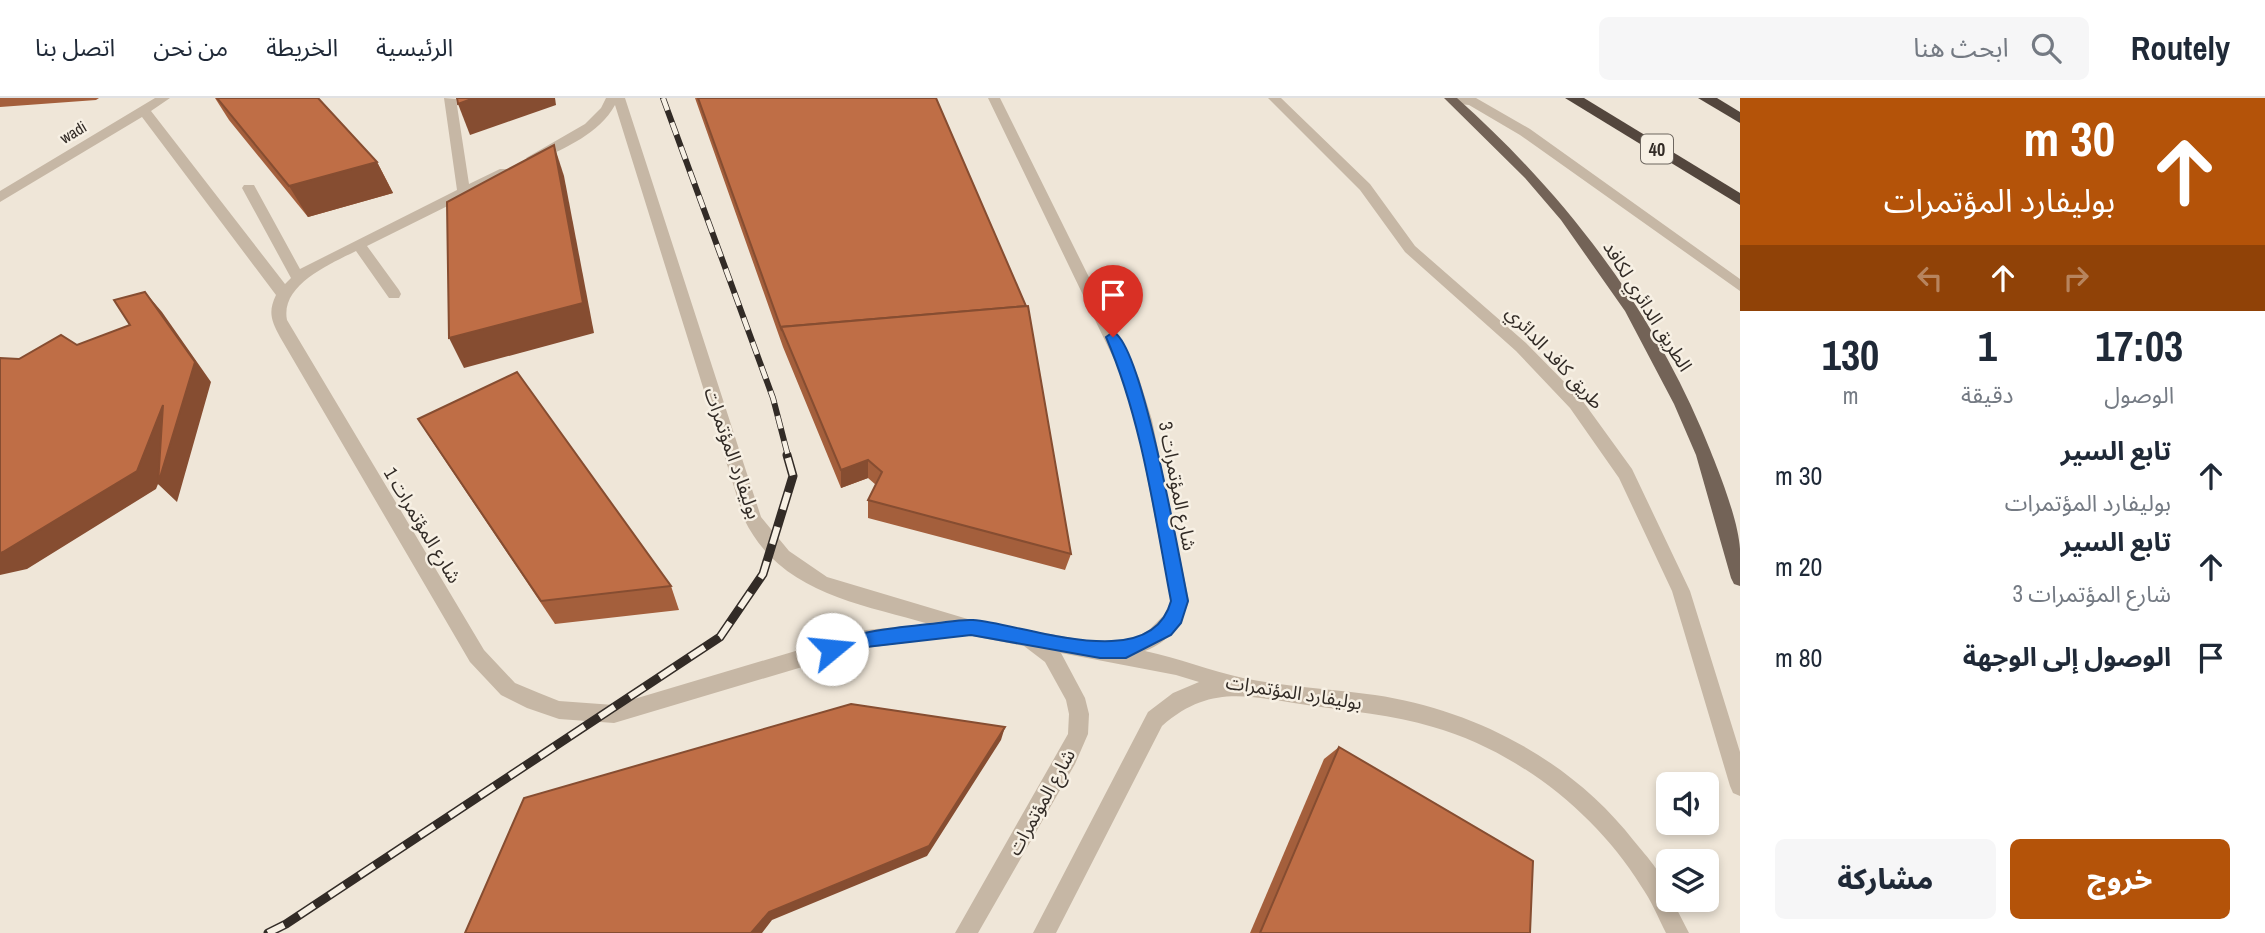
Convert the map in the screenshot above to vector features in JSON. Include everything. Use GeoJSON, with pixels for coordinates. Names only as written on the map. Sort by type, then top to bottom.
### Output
{"type":"FeatureCollection","features":[{"type":"Feature","properties":{"kind":"highway","name":"40"},"geometry":{"type":"LineString","coordinates":[[1573,98],[1740,200]]}},
{"type":"Feature","properties":{"kind":"highway"},"geometry":{"type":"LineString","coordinates":[[1706,98],[1740,118]]}},
{"type":"Feature","properties":{"kind":"main road","name":"الطريق الدائري لكافد"},"geometry":{"type":"LineString","coordinates":[[1451,99],[1513,158],[1575,228],[1620,291],[1670,375],[1705,457],[1740,578]]}},
{"type":"Feature","properties":{"kind":"street","name":"wadi"},"geometry":{"type":"LineString","coordinates":[[0,197],[164,98]]}},
{"type":"Feature","properties":{"kind":"street"},"geometry":{"type":"LineString","coordinates":[[144,110],[284,295],[298,278],[322,262],[580,133],[601,117],[612,98]]}},
{"type":"Feature","properties":{"kind":"street","name":"بوليفارد المؤتمرات"},"geometry":{"type":"LineString","coordinates":[[619,98],[753,519],[764,539],[802,573],[822,584],[971,628],[1176,666],[1242,687],[1378,705],[1433,717],[1489,737],[1557,779],[1612,830],[1649,878],[1678,933]]}},
{"type":"Feature","properties":{"kind":"street","name":"شارع المؤتمرات 3"},"geometry":{"type":"LineString","coordinates":[[994,98],[1131,378],[1144,420],[1180,601],[1175,617],[1156,635],[1126,650],[1100,650]]}},
{"type":"Feature","properties":{"kind":"street","name":"طريق كافد الدائري"},"geometry":{"type":"LineString","coordinates":[[1273,98],[1365,187],[1410,249],[1521,347],[1576,404],[1626,474],[1681,591],[1740,786]]}},
{"type":"Feature","properties":{"kind":"street"},"geometry":{"type":"LineString","coordinates":[[450,99],[464,193]]}},
{"type":"Feature","properties":{"kind":"street"},"geometry":{"type":"LineString","coordinates":[[1451,99],[1472,102],[1525,132],[1740,286]]}},
{"type":"Feature","properties":{"kind":"street"},"geometry":{"type":"LineString","coordinates":[[249,188],[298,278]]}},
{"type":"Feature","properties":{"kind":"street"},"geometry":{"type":"LineString","coordinates":[[358,244],[394,294]]}},
{"type":"Feature","properties":{"kind":"street","name":"شارع المؤتمرات 1"},"geometry":{"type":"LineString","coordinates":[[284,295],[277,309],[284,328],[477,656],[508,689],[559,710],[614,714],[866,639],[971,628]]}},
{"type":"Feature","properties":{"kind":"street","name":"شارع المؤتمرات"},"geometry":{"type":"LineString","coordinates":[[966,933],[1068,757],[1078,734],[1079,714],[1068,683],[1052,656],[1027,639]]}},
{"type":"Feature","properties":{"kind":"street"},"geometry":{"type":"LineString","coordinates":[[1044,933],[1155,719],[1176,700],[1214,687],[1242,687]]}},
{"type":"Feature","properties":{"kind":"building"},"geometry":{"type":"Polygon","coordinates":[[[217,98],[318,98],[377,162],[289,186],[217,98]]]}},
{"type":"Feature","properties":{"kind":"building"},"geometry":{"type":"Polygon","coordinates":[[[457,98],[474,98],[458,104],[457,98]]]}},
{"type":"Feature","properties":{"kind":"building"},"geometry":{"type":"Polygon","coordinates":[[[698,98],[936,98],[1026,306],[781,327],[782,331],[698,98]]]}},
{"type":"Feature","properties":{"kind":"building"},"geometry":{"type":"Polygon","coordinates":[[[554,145],[583,303],[449,338],[447,202],[554,145]]]}},
{"type":"Feature","properties":{"kind":"building"},"geometry":{"type":"Polygon","coordinates":[[[145,292],[195,362],[158,484],[163,405],[137,471],[0,553],[0,358],[19,359],[61,335],[77,345],[130,325],[114,300],[145,292]]]}},
{"type":"Feature","properties":{"kind":"building"},"geometry":{"type":"Polygon","coordinates":[[[1028,306],[1071,554],[868,500],[882,472],[868,460],[841,470],[781,327],[1028,306]]]}},
{"type":"Feature","properties":{"kind":"building"},"geometry":{"type":"Polygon","coordinates":[[[517,372],[671,586],[541,601],[418,419],[517,372]]]}},
{"type":"Feature","properties":{"kind":"building"},"geometry":{"type":"Polygon","coordinates":[[[851,704],[1005,727],[929,846],[769,912],[751,933],[465,933],[524,798],[851,704]]]}},
{"type":"Feature","properties":{"kind":"building"},"geometry":{"type":"Polygon","coordinates":[[[1339,747],[1533,861],[1530,933],[1260,933],[1339,747]]]}},
{"type":"Feature","properties":{"kind":"railway"},"geometry":{"type":"LineString","coordinates":[[663,98],[773,398],[788,456]]}},
{"type":"Feature","properties":{"kind":"railway"},"geometry":{"type":"LineString","coordinates":[[268,933],[286,924],[720,637],[763,574],[793,476],[787,455]]}},
{"type":"Feature","properties":{"kind":"route"},"geometry":{"type":"LineString","coordinates":[[832,649],[885,636],[971,628],[1100,650],[1126,650],[1164,630],[1175,617],[1180,601],[1144,420],[1131,378],[1113,337]]}}]}
